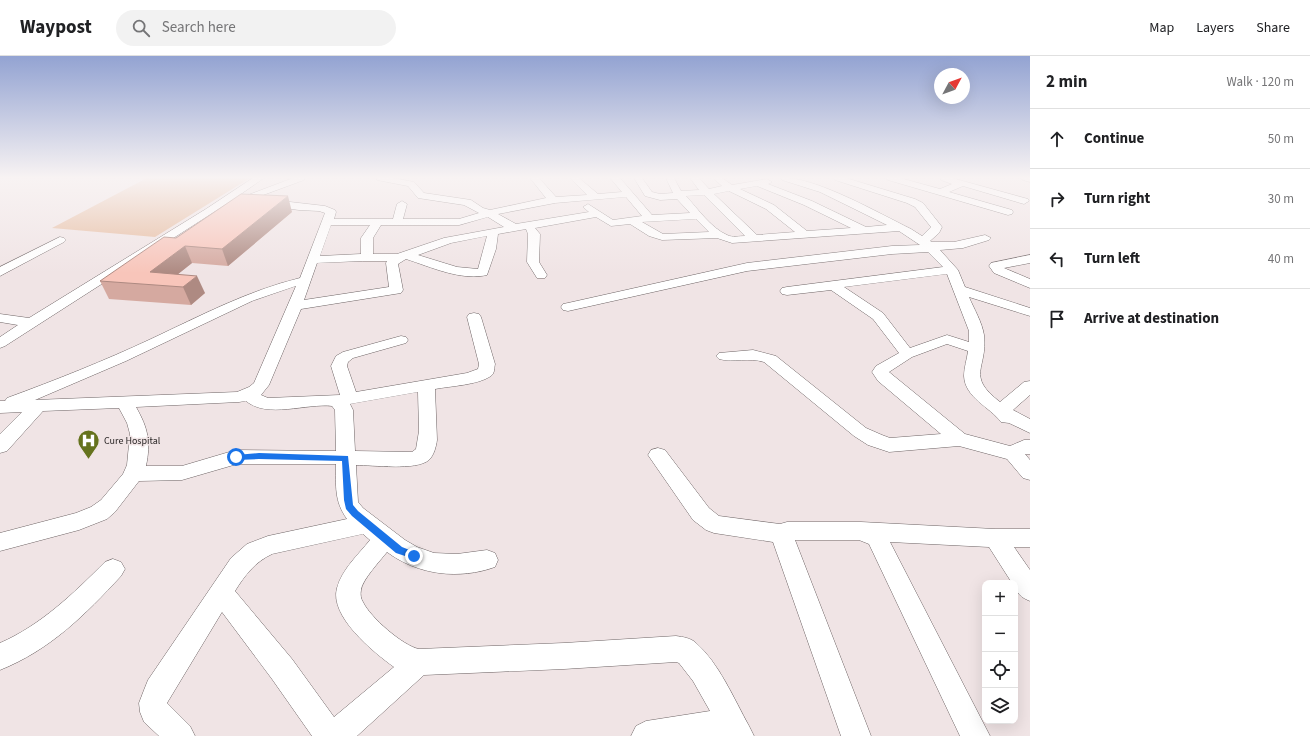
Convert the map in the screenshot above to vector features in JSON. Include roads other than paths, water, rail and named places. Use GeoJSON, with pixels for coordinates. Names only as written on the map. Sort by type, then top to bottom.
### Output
{"type":"FeatureCollection","features":[{"type":"Feature","properties":{"kind":"street"},"geometry":{"type":"LineString","coordinates":[[0,343],[219,210]]}},
{"type":"Feature","properties":{"kind":"street"},"geometry":{"type":"LineString","coordinates":[[305,280],[277,287],[235,304],[90,372],[0,407],[240,397],[255,391],[261,385],[295,306],[305,280],[312,260],[331,212],[326,210]]}},
{"type":"Feature","properties":{"kind":"street"},"geometry":{"type":"LineString","coordinates":[[397,222],[400,210]]}},
{"type":"Feature","properties":{"kind":"street"},"geometry":{"type":"LineString","coordinates":[[479,210],[490,214],[514,228]]}},
{"type":"Feature","properties":{"kind":"street"},"geometry":{"type":"LineString","coordinates":[[327,222],[467,221],[509,210]]}},
{"type":"Feature","properties":{"kind":"street"},"geometry":{"type":"LineString","coordinates":[[592,210],[608,222],[614,224]]}},
{"type":"Feature","properties":{"kind":"street"},"geometry":{"type":"LineString","coordinates":[[642,210],[649,218]]}},
{"type":"Feature","properties":{"kind":"street"},"geometry":{"type":"LineString","coordinates":[[693,210],[718,235],[722,238],[732,240],[900,228]]}},
{"type":"Feature","properties":{"kind":"street"},"geometry":{"type":"LineString","coordinates":[[725,210],[755,239]]}},
{"type":"Feature","properties":{"kind":"street"},"geometry":{"type":"LineString","coordinates":[[774,210],[865,281]]}},
{"type":"Feature","properties":{"kind":"street"},"geometry":{"type":"LineString","coordinates":[[822,210],[865,231],[917,267]]}},
{"type":"Feature","properties":{"kind":"street"},"geometry":{"type":"LineString","coordinates":[[863,210],[900,228],[929,246]]}},
{"type":"Feature","properties":{"kind":"street"},"geometry":{"type":"LineString","coordinates":[[923,210],[937,227],[935,231],[924,240],[924,243],[929,246],[952,270],[976,331],[978,341],[972,377],[976,388],[982,396],[1004,415],[1030,427]]}},
{"type":"Feature","properties":{"kind":"street"},"geometry":{"type":"LineString","coordinates":[[1000,210],[1008,212]]}},
{"type":"Feature","properties":{"kind":"street"},"geometry":{"type":"LineString","coordinates":[[532,230],[598,214]]}},
{"type":"Feature","properties":{"kind":"street"},"geometry":{"type":"LineString","coordinates":[[594,226],[649,218],[699,216]]}},
{"type":"Feature","properties":{"kind":"street"},"geometry":{"type":"LineString","coordinates":[[295,306],[396,290],[392,262],[456,232],[468,222],[467,221]]}},
{"type":"Feature","properties":{"kind":"street"},"geometry":{"type":"LineString","coordinates":[[633,221],[654,234],[662,237],[718,235]]}},
{"type":"Feature","properties":{"kind":"street"},"geometry":{"type":"LineString","coordinates":[[367,257],[367,238],[378,222]]}},
{"type":"Feature","properties":{"kind":"street"},"geometry":{"type":"LineString","coordinates":[[424,222],[456,232],[493,231],[514,228],[532,230],[580,228]]}},
{"type":"Feature","properties":{"kind":"street"},"geometry":{"type":"LineString","coordinates":[[532,230],[533,262],[541,275]]}},
{"type":"Feature","properties":{"kind":"street"},"geometry":{"type":"LineString","coordinates":[[312,260],[402,257],[463,272],[479,274],[483,272],[490,249],[493,231]]}},
{"type":"Feature","properties":{"kind":"street"},"geometry":{"type":"LineString","coordinates":[[568,307],[746,267],[929,246],[964,244],[985,238]]}},
{"type":"Feature","properties":{"kind":"street"},"geometry":{"type":"LineString","coordinates":[[0,272],[60,240]]}},
{"type":"Feature","properties":{"kind":"street"},"geometry":{"type":"LineString","coordinates":[[1030,258],[995,266],[998,270],[1030,284]]}},
{"type":"Feature","properties":{"kind":"street"},"geometry":{"type":"LineString","coordinates":[[788,291],[865,281],[917,267],[952,270]]}},
{"type":"Feature","properties":{"kind":"street"},"geometry":{"type":"LineString","coordinates":[[835,286],[883,321],[907,354]]}},
{"type":"Feature","properties":{"kind":"street"},"geometry":{"type":"LineString","coordinates":[[960,290],[1030,312]]}},
{"type":"Feature","properties":{"kind":"street"},"geometry":{"type":"LineString","coordinates":[[249,394],[257,401],[268,404],[343,400],[470,378],[486,372],[487,364],[474,317]]}},
{"type":"Feature","properties":{"kind":"street"},"geometry":{"type":"LineString","coordinates":[[0,318],[31,323]]}},
{"type":"Feature","properties":{"kind":"street"},"geometry":{"type":"LineString","coordinates":[[959,439],[884,377],[879,375],[882,369],[907,354],[947,339],[976,349]]}},
{"type":"Feature","properties":{"kind":"street"},"geometry":{"type":"LineString","coordinates":[[401,340],[348,355],[339,362],[344,410],[349,506],[355,514],[399,550],[435,563],[458,564],[487,560]]}},
{"type":"Feature","properties":{"kind":"street"},"geometry":{"type":"LineString","coordinates":[[724,356],[749,354],[770,359],[860,432],[883,444],[889,445],[959,439],[1023,450],[1017,459],[1030,473]]}},
{"type":"Feature","properties":{"kind":"street"},"geometry":{"type":"LineString","coordinates":[[133,474],[182,472],[236,457],[259,456],[413,459],[424,453],[426,448],[429,426],[426,386]]}},
{"type":"Feature","properties":{"kind":"street"},"geometry":{"type":"LineString","coordinates":[[1004,415],[1030,386]]}},
{"type":"Feature","properties":{"kind":"street"},"geometry":{"type":"LineString","coordinates":[[0,542],[79,521],[99,513],[108,506],[133,474],[137,465],[140,439],[136,423],[125,402]]}},
{"type":"Feature","properties":{"kind":"street"},"geometry":{"type":"LineString","coordinates":[[2,441],[39,405]]}},
{"type":"Feature","properties":{"kind":"street"},"geometry":{"type":"LineString","coordinates":[[658,455],[701,514],[714,524],[784,534],[787,531],[866,532],[990,538],[1030,538]]}},
{"type":"Feature","properties":{"kind":"street"},"geometry":{"type":"LineString","coordinates":[[180,736],[154,712],[153,703],[158,690],[239,565],[255,551],[268,545],[376,531]]}},
{"type":"Feature","properties":{"kind":"street"},"geometry":{"type":"LineString","coordinates":[[376,531],[349,588],[348,595],[351,606],[358,618],[407,660],[419,662],[676,649],[686,651],[703,671],[735,729],[646,736]]}},
{"type":"Feature","properties":{"kind":"street"},"geometry":{"type":"LineString","coordinates":[[866,532],[877,538],[881,544],[975,736]]}},
{"type":"Feature","properties":{"kind":"street"},"geometry":{"type":"LineString","coordinates":[[784,534],[784,542],[856,736]]}},
{"type":"Feature","properties":{"kind":"street"},"geometry":{"type":"LineString","coordinates":[[990,538],[995,538],[1030,590]]}},
{"type":"Feature","properties":{"kind":"street"},"geometry":{"type":"LineString","coordinates":[[0,657],[18,649],[63,619],[113,568]]}},
{"type":"Feature","properties":{"kind":"street"},"geometry":{"type":"LineString","coordinates":[[221,592],[282,669],[330,736]]}},
{"type":"Feature","properties":{"kind":"street"},"geometry":{"type":"LineString","coordinates":[[334,736],[419,662]]}},
{"type":"Feature","properties":{"kind":"place","name":"Cure Hospital"},"geometry":{"type":"Point","coordinates":[88,460]}}]}
